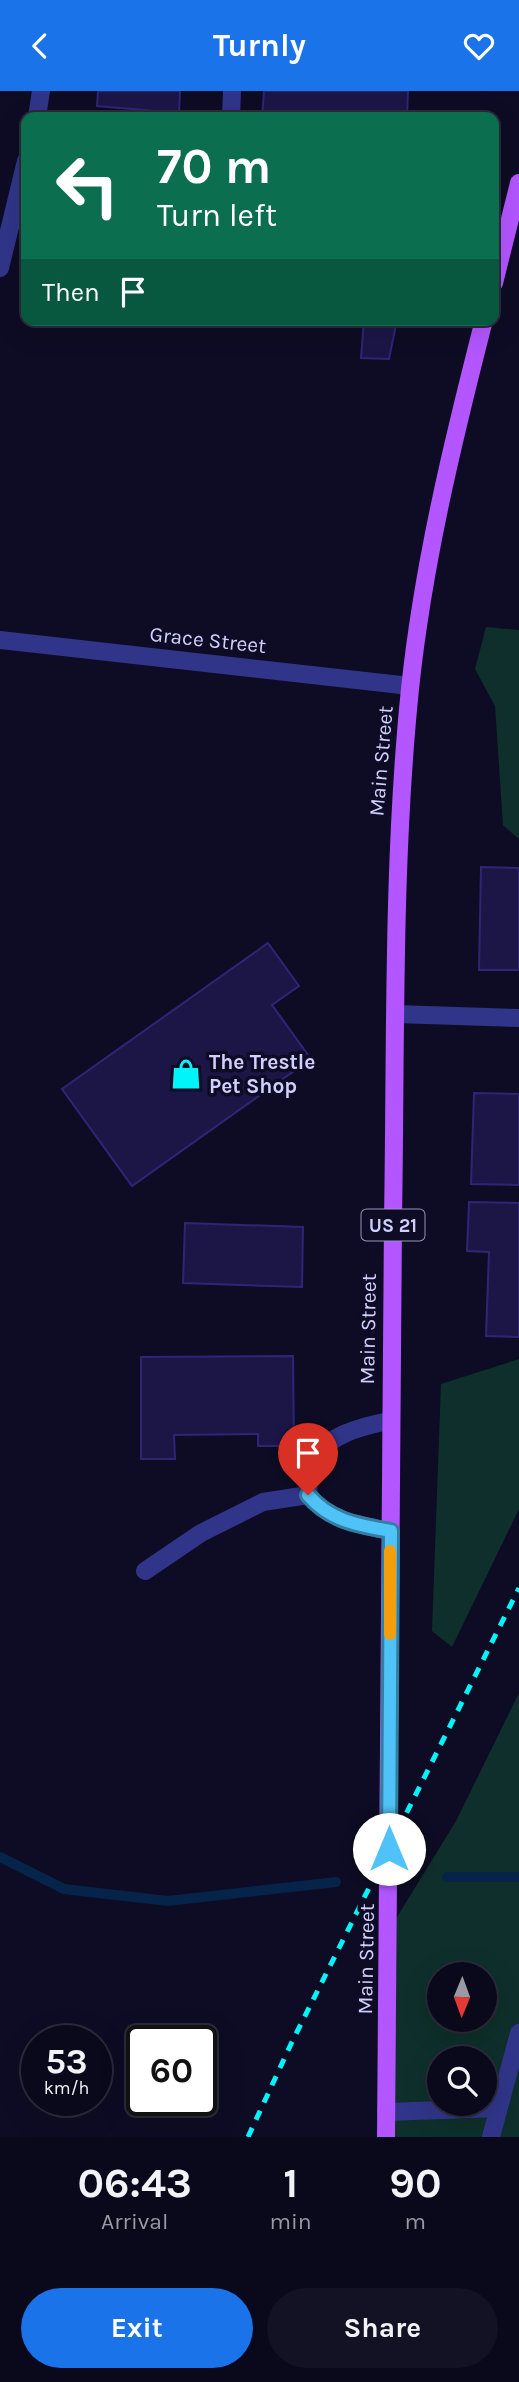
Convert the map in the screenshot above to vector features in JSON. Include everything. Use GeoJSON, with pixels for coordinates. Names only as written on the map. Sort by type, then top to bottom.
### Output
{"type":"FeatureCollection","features":[{"type":"Feature","properties":{"kind":"main road"},"geometry":{"type":"LineString","coordinates":[[499,263],[519,183]]}},
{"type":"Feature","properties":{"kind":"main road","name":"Main Street"},"geometry":{"type":"LineString","coordinates":[[386,2137],[390,1421],[398,837],[410,685],[429,559],[457,426],[482,326]]}},
{"type":"Feature","properties":{"kind":"street"},"geometry":{"type":"LineString","coordinates":[[38,112],[41,91]]}},
{"type":"Feature","properties":{"kind":"street"},"geometry":{"type":"LineString","coordinates":[[231,112],[232,91]]}},
{"type":"Feature","properties":{"kind":"street"},"geometry":{"type":"LineString","coordinates":[[0,268],[21,182]]}},
{"type":"Feature","properties":{"kind":"street","name":"Grace Street"},"geometry":{"type":"LineString","coordinates":[[0,640],[410,685]]}},
{"type":"Feature","properties":{"kind":"street"},"geometry":{"type":"LineString","coordinates":[[396,1014],[519,1018]]}},
{"type":"Feature","properties":{"kind":"street"},"geometry":{"type":"LineString","coordinates":[[390,1421],[357,1427],[324,1447],[310,1467],[308,1495],[322,1511],[353,1525],[391,1531]]}},
{"type":"Feature","properties":{"kind":"street"},"geometry":{"type":"LineString","coordinates":[[145,1571],[201,1532],[262,1502],[308,1495]]}},
{"type":"Feature","properties":{"kind":"street"},"geometry":{"type":"LineString","coordinates":[[491,2137],[519,2033]]}},
{"type":"Feature","properties":{"kind":"street"},"geometry":{"type":"LineString","coordinates":[[386,2112],[498,2108]]}},
{"type":"Feature","properties":{"kind":"green space"},"geometry":{"type":"Polygon","coordinates":[[[486,627],[519,630],[519,839],[503,825],[495,706],[475,669],[486,627]]]}},
{"type":"Feature","properties":{"kind":"green space"},"geometry":{"type":"Polygon","coordinates":[[[519,1359],[519,1509],[452,1647],[432,1631],[441,1384],[519,1359]]]}},
{"type":"Feature","properties":{"kind":"green space"},"geometry":{"type":"Polygon","coordinates":[[[519,1693],[519,2137],[386,2137],[389,1930],[456,1821],[519,1693]]]}},
{"type":"Feature","properties":{"kind":"building"},"geometry":{"type":"Polygon","coordinates":[[[98,91],[180,91],[179,112],[97,106],[98,91]]]}},
{"type":"Feature","properties":{"kind":"building"},"geometry":{"type":"Polygon","coordinates":[[[264,91],[408,91],[407,112],[262,112],[264,91]]]}},
{"type":"Feature","properties":{"kind":"building"},"geometry":{"type":"Polygon","coordinates":[[[364,326],[396,326],[389,359],[361,358],[364,326]]]}},
{"type":"Feature","properties":{"kind":"building"},"geometry":{"type":"Polygon","coordinates":[[[481,867],[519,868],[519,970],[479,970],[481,867]]]}},
{"type":"Feature","properties":{"kind":"building","name":"The Trestle Pet Shop"},"geometry":{"type":"Polygon","coordinates":[[[268,943],[299,986],[272,1005],[311,1059],[132,1186],[62,1089],[268,943]]]}},
{"type":"Feature","properties":{"kind":"building"},"geometry":{"type":"Polygon","coordinates":[[[474,1093],[519,1094],[519,1185],[471,1184],[474,1093]]]}},
{"type":"Feature","properties":{"kind":"building"},"geometry":{"type":"Polygon","coordinates":[[[469,1202],[519,1203],[519,1337],[486,1336],[489,1252],[467,1251],[469,1202]]]}},
{"type":"Feature","properties":{"kind":"building"},"geometry":{"type":"Polygon","coordinates":[[[185,1223],[303,1227],[302,1287],[183,1283],[185,1223]]]}},
{"type":"Feature","properties":{"kind":"building"},"geometry":{"type":"Polygon","coordinates":[[[293,1356],[294,1446],[258,1446],[258,1434],[174,1435],[175,1459],[141,1459],[141,1357],[293,1356]]]}},
{"type":"Feature","properties":{"kind":"waterway"},"geometry":{"type":"LineString","coordinates":[[0,1857],[64,1889],[168,1901],[336,1882]]}},
{"type":"Feature","properties":{"kind":"waterway"},"geometry":{"type":"LineString","coordinates":[[447,1877],[519,1877]]}},
{"type":"Feature","properties":{"kind":"railway"},"geometry":{"type":"LineString","coordinates":[[248,2137],[291,2044],[519,1588]]}},
{"type":"Feature","properties":{"kind":"slow traffic"},"geometry":{"type":"LineString","coordinates":[[390,1551],[390,1634]]}},
{"type":"Feature","properties":{"kind":"place","name":"The Trestle Pet Shop"},"geometry":{"type":"Point","coordinates":[186,1074]}},
{"type":"Feature","properties":{"kind":"route"},"geometry":{"type":"LineString","coordinates":[[308,1495],[322,1511],[353,1525],[391,1531],[389,1849]]}}]}
